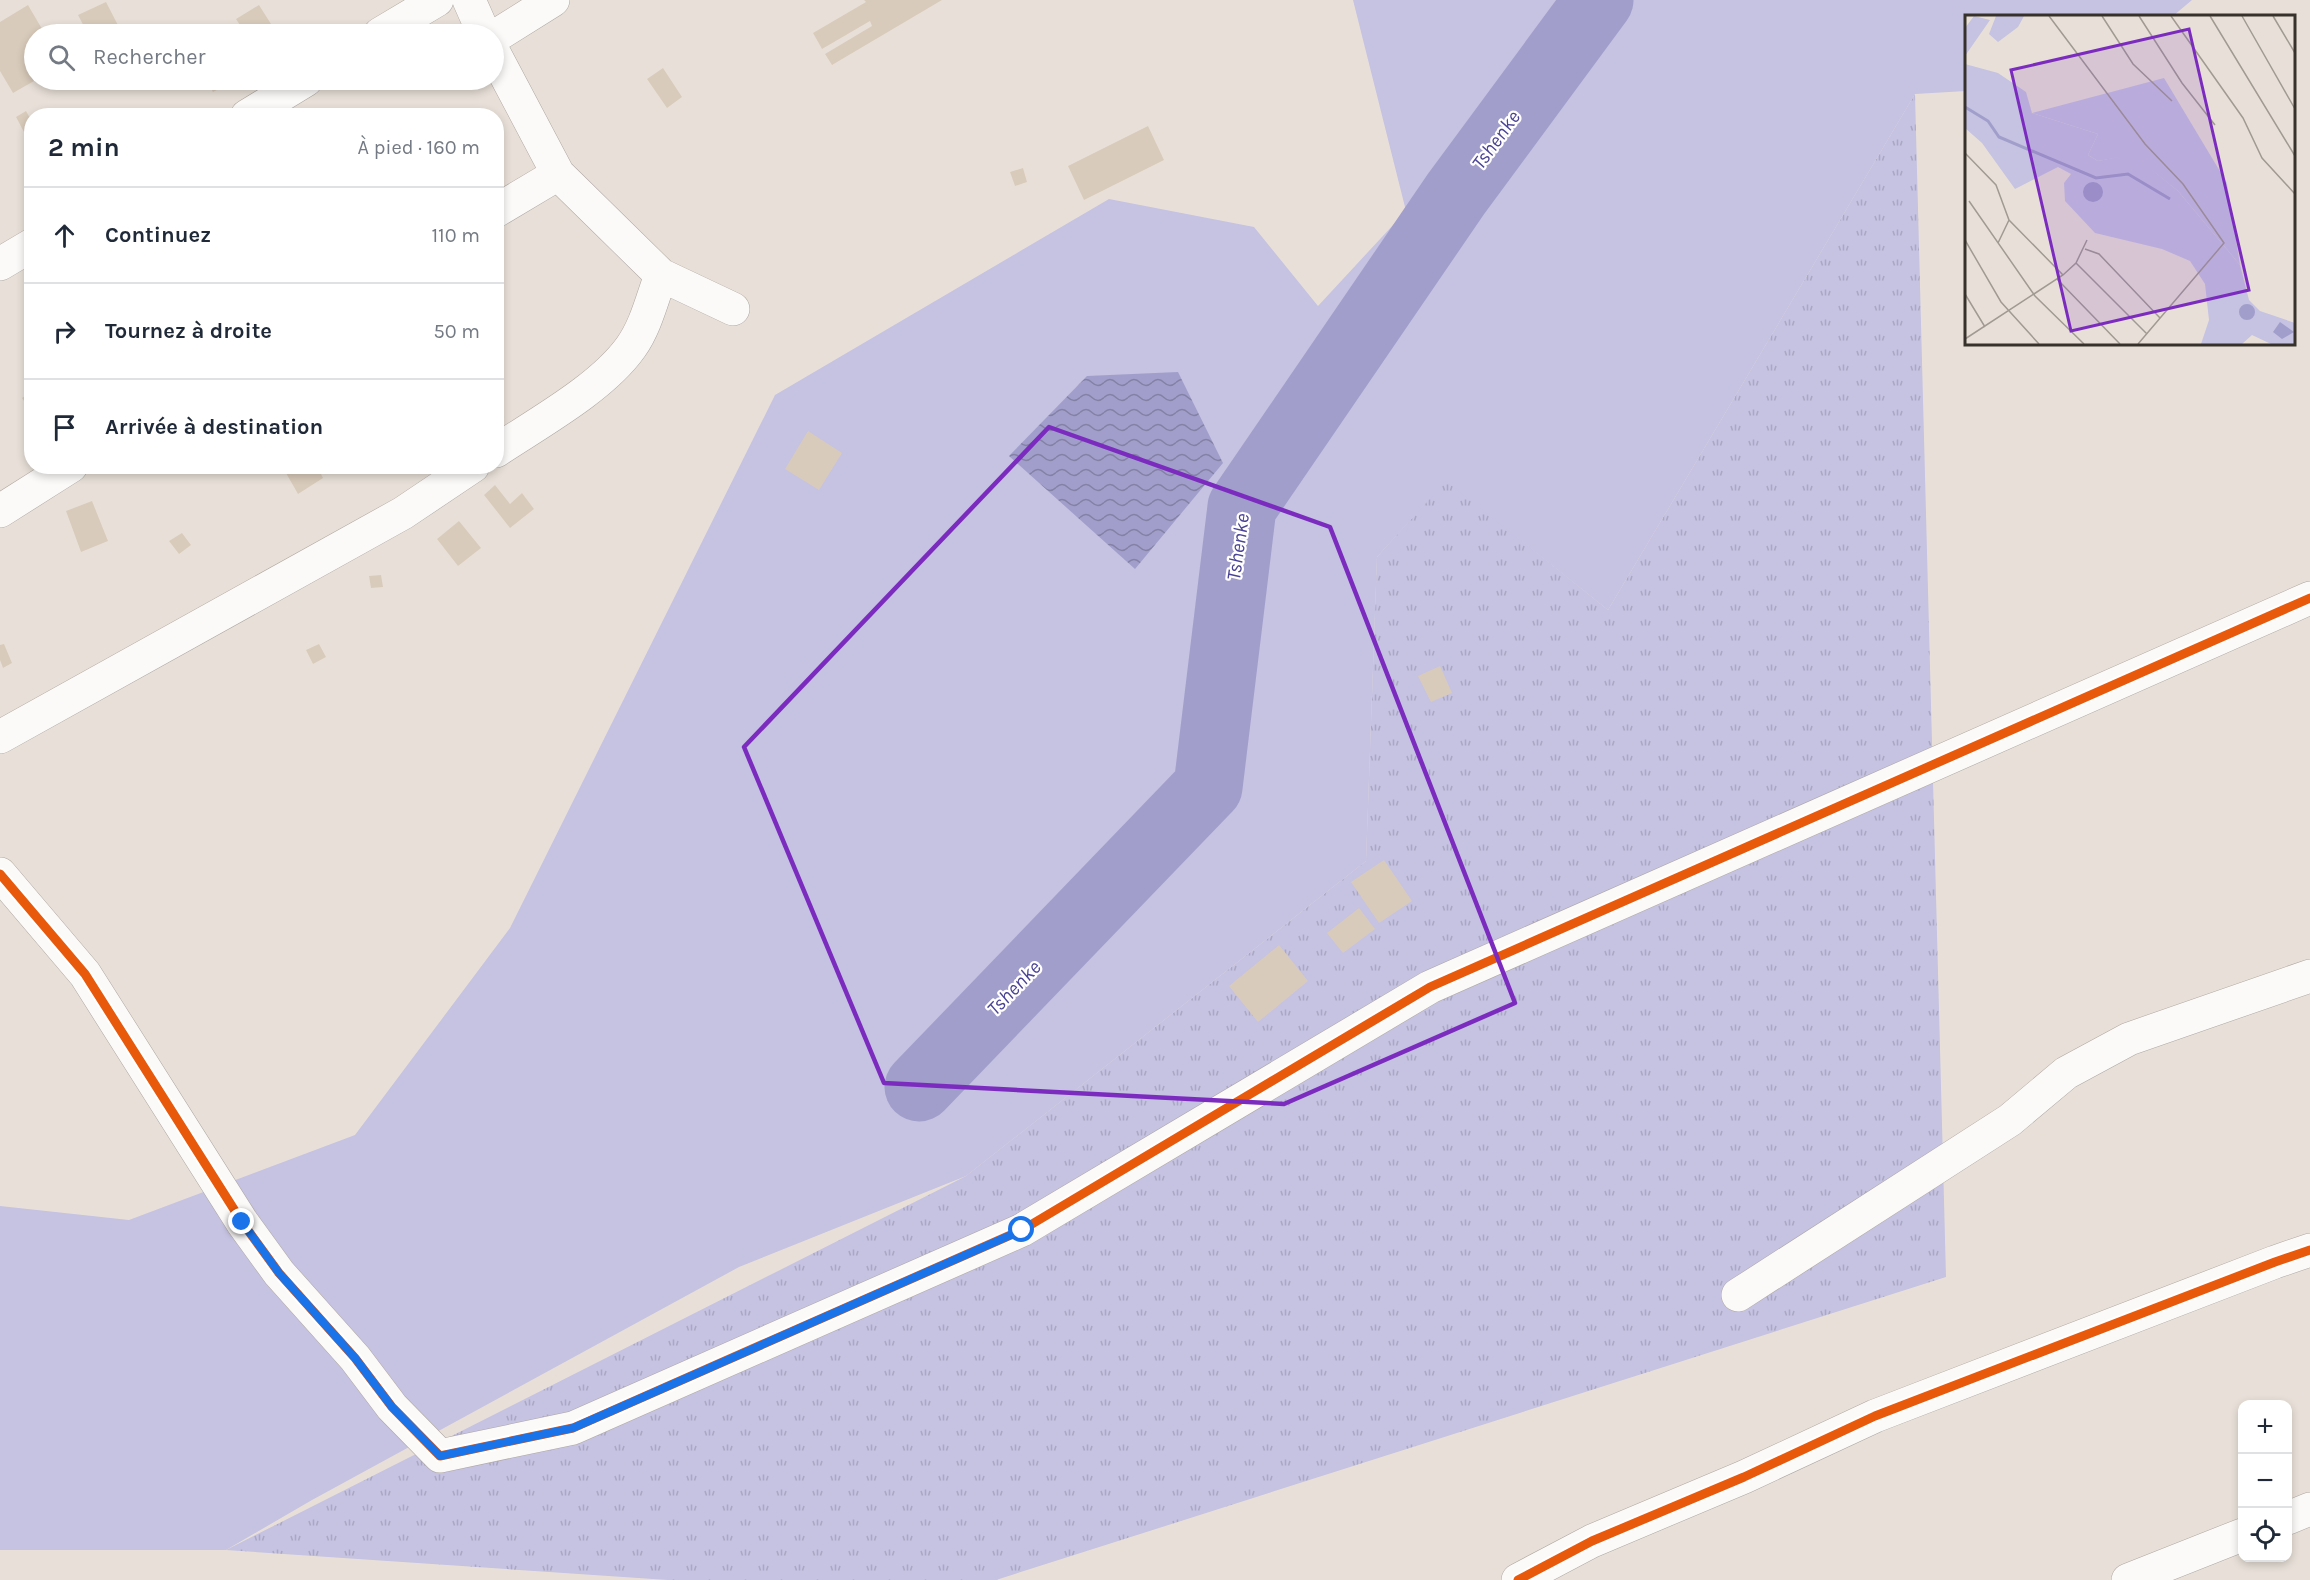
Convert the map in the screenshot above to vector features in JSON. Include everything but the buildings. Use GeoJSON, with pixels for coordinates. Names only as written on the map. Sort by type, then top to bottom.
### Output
{"type":"FeatureCollection","features":[{"type":"Feature","properties":{"kind":"street"},"geometry":{"type":"LineString","coordinates":[[397,24],[437,0]]}},
{"type":"Feature","properties":{"kind":"street"},"geometry":{"type":"LineString","coordinates":[[469,0],[480,24]]}},
{"type":"Feature","properties":{"kind":"street"},"geometry":{"type":"LineString","coordinates":[[504,31],[553,0]]}},
{"type":"Feature","properties":{"kind":"street"},"geometry":{"type":"LineString","coordinates":[[504,72],[558,174],[661,275],[733,309]]}},
{"type":"Feature","properties":{"kind":"street"},"geometry":{"type":"LineString","coordinates":[[260,108],[290,90]]}},
{"type":"Feature","properties":{"kind":"street"},"geometry":{"type":"LineString","coordinates":[[504,206],[558,174]]}},
{"type":"Feature","properties":{"kind":"street"},"geometry":{"type":"LineString","coordinates":[[0,264],[24,250]]}},
{"type":"Feature","properties":{"kind":"street"},"geometry":{"type":"LineString","coordinates":[[504,446],[591,388],[630,348],[644,324],[661,275]]}},
{"type":"Feature","properties":{"kind":"street"},"geometry":{"type":"LineString","coordinates":[[0,511],[58,474]]}},
{"type":"Feature","properties":{"kind":"street"},"geometry":{"type":"LineString","coordinates":[[0,737],[403,513],[461,474]]}},
{"type":"Feature","properties":{"kind":"street"},"geometry":{"type":"LineString","coordinates":[[0,874],[85,974],[242,1222],[279,1273],[355,1358],[392,1407],[440,1456],[573,1428],[1022,1230],[1430,987],[2310,598]]}},
{"type":"Feature","properties":{"kind":"street"},"geometry":{"type":"LineString","coordinates":[[1738,1294],[2010,1120],[2067,1073],[2130,1039],[2310,976]]}},
{"type":"Feature","properties":{"kind":"street"},"geometry":{"type":"LineString","coordinates":[[1518,1580],[1592,1541],[1744,1477],[1875,1416],[2264,1266],[2310,1251]]}},
{"type":"Feature","properties":{"kind":"street"},"geometry":{"type":"LineString","coordinates":[[2292,1516],[2310,1509]]}},
{"type":"Feature","properties":{"kind":"street"},"geometry":{"type":"LineString","coordinates":[[2128,1580],[2238,1537]]}},
{"type":"Feature","properties":{"kind":"highlighted area"},"geometry":{"type":"Polygon","coordinates":[[[1049,427],[1330,527],[1515,1003],[1284,1104],[884,1083],[744,747],[1049,427]]]}},
{"type":"Feature","properties":{"kind":"green space"},"geometry":{"type":"Polygon","coordinates":[[[1353,0],[2192,0],[2174,15],[1965,15],[1965,91],[1915,94],[1608,610],[1446,481],[1377,557],[1366,861],[966,1176],[739,1267],[312,1500],[226,1550],[0,1550],[0,1206],[129,1220],[355,1135],[510,928],[775,395],[1109,199],[1254,227],[1318,306],[1406,211],[1353,0]]]}},
{"type":"Feature","properties":{"kind":"green space"},"geometry":{"type":"Polygon","coordinates":[[[1915,94],[1946,1277],[996,1580],[668,1580],[226,1550],[966,1176],[1366,861],[1377,557],[1446,480],[1608,610],[1915,94]]]}},
{"type":"Feature","properties":{"kind":"water"},"geometry":{"type":"Polygon","coordinates":[[[1178,372],[1223,463],[1135,569],[1009,456],[1087,376],[1178,372]]]}},
{"type":"Feature","properties":{"kind":"waterway","name":"Tshenke"},"geometry":{"type":"LineString","coordinates":[[919,1087],[1208,787],[1242,507],[1456,194],[1599,0]]}},
{"type":"Feature","properties":{"kind":"cycle path"},"geometry":{"type":"LineString","coordinates":[[0,874],[85,974],[242,1222],[279,1273],[355,1358],[392,1407],[440,1456],[573,1428],[1022,1230],[1430,987],[2310,598]]}},
{"type":"Feature","properties":{"kind":"cycle path"},"geometry":{"type":"LineString","coordinates":[[1518,1580],[1592,1541],[1744,1477],[1875,1416],[2310,1250]]}},
{"type":"Feature","properties":{"kind":"route"},"geometry":{"type":"LineString","coordinates":[[242,1222],[279,1273],[355,1358],[392,1407],[440,1456],[573,1428],[1022,1230]]}}]}
